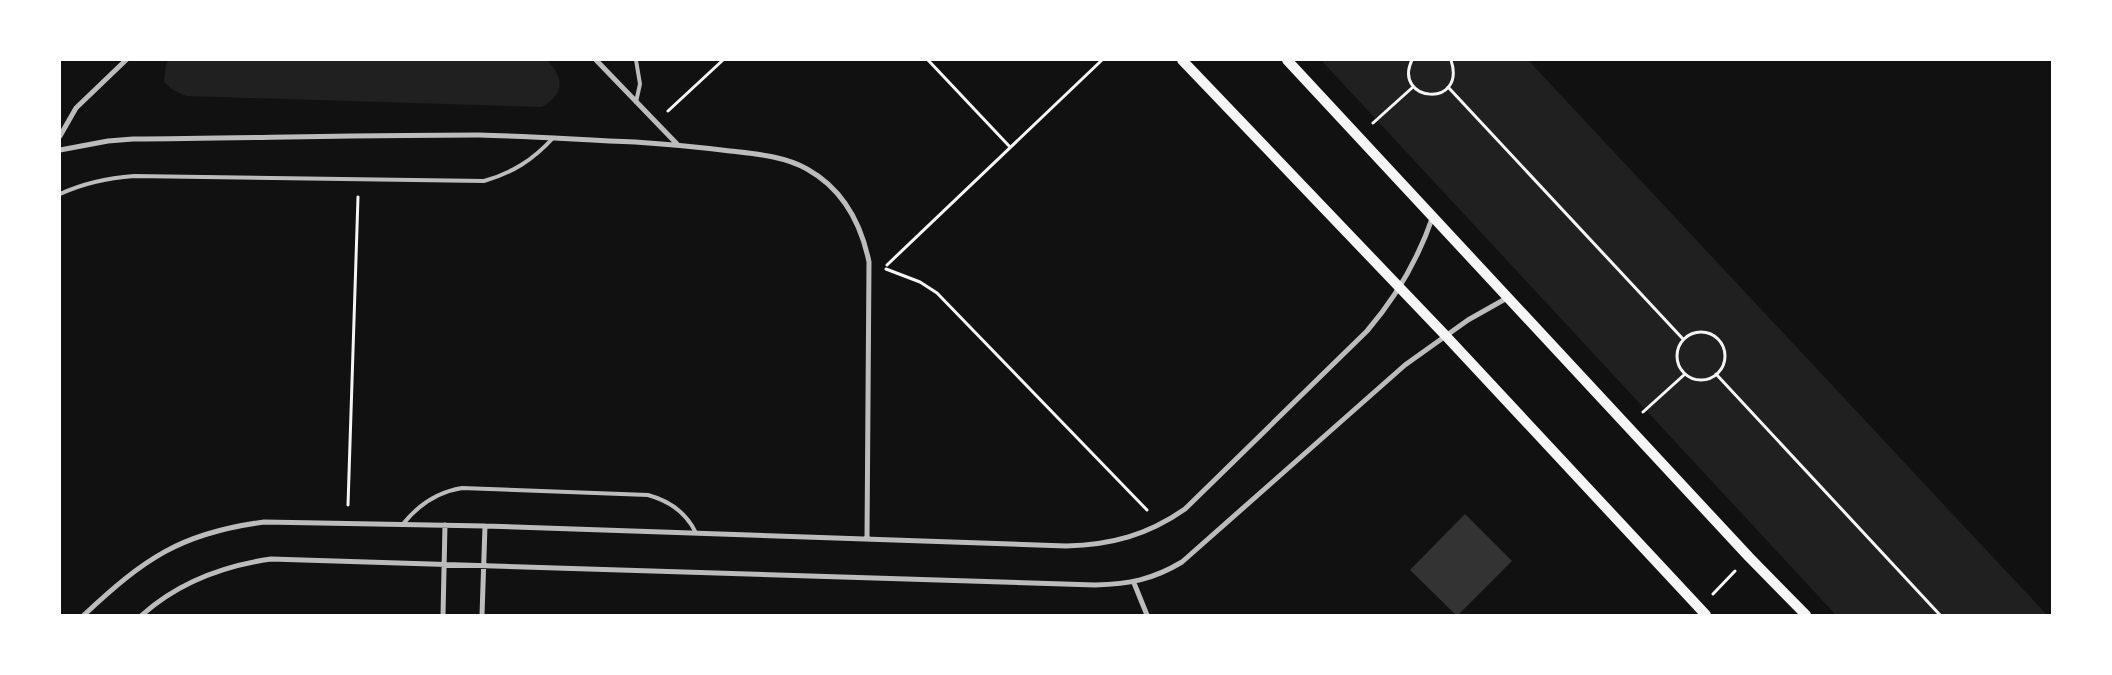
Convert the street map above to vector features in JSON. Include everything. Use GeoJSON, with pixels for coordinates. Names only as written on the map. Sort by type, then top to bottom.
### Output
{"type":"FeatureCollection","features":[{"type":"Feature","properties":{"kind":"main road"},"geometry":{"type":"LineString","coordinates":[[1182,60],[1400,288],[1703,612]]}},
{"type":"Feature","properties":{"kind":"main road"},"geometry":{"type":"LineString","coordinates":[[1287,60],[1806,615]]}},
{"type":"Feature","properties":{"kind":"street"},"geometry":{"type":"LineString","coordinates":[[60,136],[76,108],[126,60]]}},
{"type":"Feature","properties":{"kind":"street"},"geometry":{"type":"LineString","coordinates":[[596,60],[678,144]]}},
{"type":"Feature","properties":{"kind":"street"},"geometry":{"type":"LineString","coordinates":[[60,150],[99,142],[133,140],[480,136],[678,144],[763,155],[788,160],[807,168],[826,182],[842,199],[855,218],[864,239],[869,262],[867,540]]}},
{"type":"Feature","properties":{"kind":"street"},"geometry":{"type":"LineString","coordinates":[[84,615],[120,581],[145,562],[173,546],[202,534],[232,526],[264,522],[484,526],[1091,546],[1139,535],[1162,524],[1196,500],[1342,357],[1385,310],[1400,288],[1424,241],[1433,216]]}},
{"type":"Feature","properties":{"kind":"street"},"geometry":{"type":"LineString","coordinates":[[142,615],[147,613],[168,594],[218,570],[244,563],[298,558],[484,566],[1095,585],[1134,583],[1151,578],[1182,562],[1405,364],[1445,336],[1508,297]]}},
{"type":"Feature","properties":{"kind":"street"},"geometry":{"type":"LineString","coordinates":[[443,615],[446,525]]}},
{"type":"Feature","properties":{"kind":"street"},"geometry":{"type":"LineString","coordinates":[[482,615],[484,526]]}},
{"type":"Feature","properties":{"kind":"street"},"geometry":{"type":"LineString","coordinates":[[1134,583],[1147,615]]}},
{"type":"Feature","properties":{"kind":"lane"},"geometry":{"type":"LineString","coordinates":[[636,60],[640,84],[636,103]]}},
{"type":"Feature","properties":{"kind":"lane"},"geometry":{"type":"LineString","coordinates":[[60,194],[106,178],[134,176],[484,181],[515,170],[542,150],[553,138]]}},
{"type":"Feature","properties":{"kind":"lane"},"geometry":{"type":"LineString","coordinates":[[403,524],[419,506],[429,499],[450,490],[462,488],[648,495],[668,502],[677,508],[685,515],[696,534]]}},
{"type":"Feature","properties":{"kind":"path"},"geometry":{"type":"LineString","coordinates":[[656,122],[723,60]]}},
{"type":"Feature","properties":{"kind":"path"},"geometry":{"type":"LineString","coordinates":[[928,60],[1010,147]]}},
{"type":"Feature","properties":{"kind":"path"},"geometry":{"type":"LineString","coordinates":[[1102,60],[884,268],[920,282],[937,293],[1162,524]]}},
{"type":"Feature","properties":{"kind":"path"},"geometry":{"type":"LineString","coordinates":[[1412,60],[1408,70],[1409,79],[1414,87],[1422,93],[1431,95],[1441,93],[1453,79],[1454,69],[1451,60]]}},
{"type":"Feature","properties":{"kind":"path"},"geometry":{"type":"LineString","coordinates":[[1359,136],[1414,87]]}},
{"type":"Feature","properties":{"kind":"path"},"geometry":{"type":"LineString","coordinates":[[1448,87],[1683,340]]}},
{"type":"Feature","properties":{"kind":"path"},"geometry":{"type":"LineString","coordinates":[[347,524],[358,180]]}},
{"type":"Feature","properties":{"kind":"path"},"geometry":{"type":"LineString","coordinates":[[1700,332],[1710,334],[1718,339],[1723,347],[1725,357],[1722,366],[1716,374],[1700,380],[1684,374],[1676,357],[1678,348],[1683,340],[1690,334],[1700,332]]}},
{"type":"Feature","properties":{"kind":"path"},"geometry":{"type":"LineString","coordinates":[[1628,426],[1684,374]]}},
{"type":"Feature","properties":{"kind":"path"},"geometry":{"type":"LineString","coordinates":[[1716,374],[1940,615]]}},
{"type":"Feature","properties":{"kind":"path"},"geometry":{"type":"LineString","coordinates":[[1703,612],[1749,556]]}},
{"type":"Feature","properties":{"kind":"shaded area"},"geometry":{"type":"Polygon","coordinates":[[[169,60],[547,60],[557,74],[560,86],[555,97],[542,107],[186,96],[173,90],[164,82],[166,65],[169,60]]]}},
{"type":"Feature","properties":{"kind":"shaded area"},"geometry":{"type":"Polygon","coordinates":[[[1321,60],[1528,60],[2047,615],[1836,615],[1321,60]]]}},
{"type":"Feature","properties":{"kind":"shaded area"},"geometry":{"type":"Polygon","coordinates":[[[1465,514],[1512,561],[1456,615],[1410,570],[1465,514]]]}}]}
